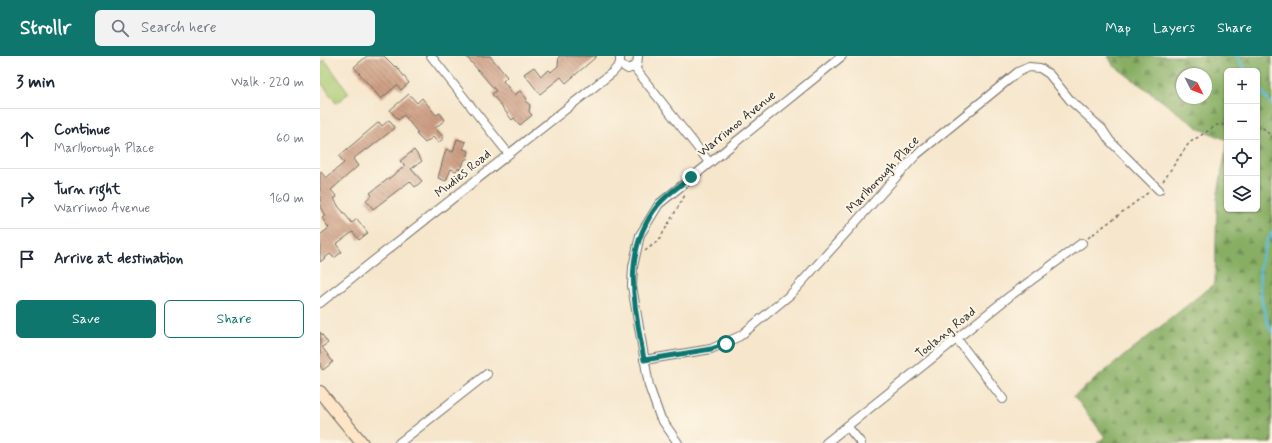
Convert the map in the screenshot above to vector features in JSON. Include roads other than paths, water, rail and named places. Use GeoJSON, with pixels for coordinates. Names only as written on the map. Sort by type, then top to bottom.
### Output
{"type":"FeatureCollection","features":[{"type":"Feature","properties":{"kind":"street"},"geometry":{"type":"LineString","coordinates":[[431,56],[508,153]]}},
{"type":"Feature","properties":{"kind":"street"},"geometry":{"type":"LineString","coordinates":[[620,60],[628,69],[634,67],[638,62],[638,56]]}},
{"type":"Feature","properties":{"kind":"street","name":"Warrimoo Avenue"},"geometry":{"type":"LineString","coordinates":[[678,443],[660,417],[653,401],[644,360],[632,286],[633,266],[640,235],[647,221],[659,204],[709,162],[842,56]]}},
{"type":"Feature","properties":{"kind":"street","name":"Mudies Road"},"geometry":{"type":"LineString","coordinates":[[320,303],[508,153],[613,72],[620,60]]}},
{"type":"Feature","properties":{"kind":"street"},"geometry":{"type":"LineString","coordinates":[[634,67],[709,162]]}},
{"type":"Feature","properties":{"kind":"street","name":"Marlborough Place"},"geometry":{"type":"LineString","coordinates":[[644,360],[711,349],[740,336],[791,294],[916,155],[1018,72],[1029,67],[1040,68],[1049,74],[1070,100],[1102,129],[1110,141],[1159,190]]}},
{"type":"Feature","properties":{"kind":"street","name":"Toolang Road"},"geometry":{"type":"LineString","coordinates":[[826,443],[1010,296],[1082,243]]}},
{"type":"Feature","properties":{"kind":"street"},"geometry":{"type":"LineString","coordinates":[[957,339],[1003,399]]}},
{"type":"Feature","properties":{"kind":"street"},"geometry":{"type":"LineString","coordinates":[[399,443],[487,374]]}},
{"type":"Feature","properties":{"kind":"street"},"geometry":{"type":"LineString","coordinates":[[320,392],[362,443]]}},
{"type":"Feature","properties":{"kind":"street"},"geometry":{"type":"LineString","coordinates":[[847,426],[861,443]]}},
{"type":"Feature","properties":{"kind":"waterway"},"geometry":{"type":"LineString","coordinates":[[1236,56],[1245,68]]}},
{"type":"Feature","properties":{"kind":"waterway"},"geometry":{"type":"LineString","coordinates":[[1260,89],[1272,105]]}},
{"type":"Feature","properties":{"kind":"waterway"},"geometry":{"type":"LineString","coordinates":[[1272,233],[1263,253],[1259,283],[1262,304],[1272,332]]}}]}
